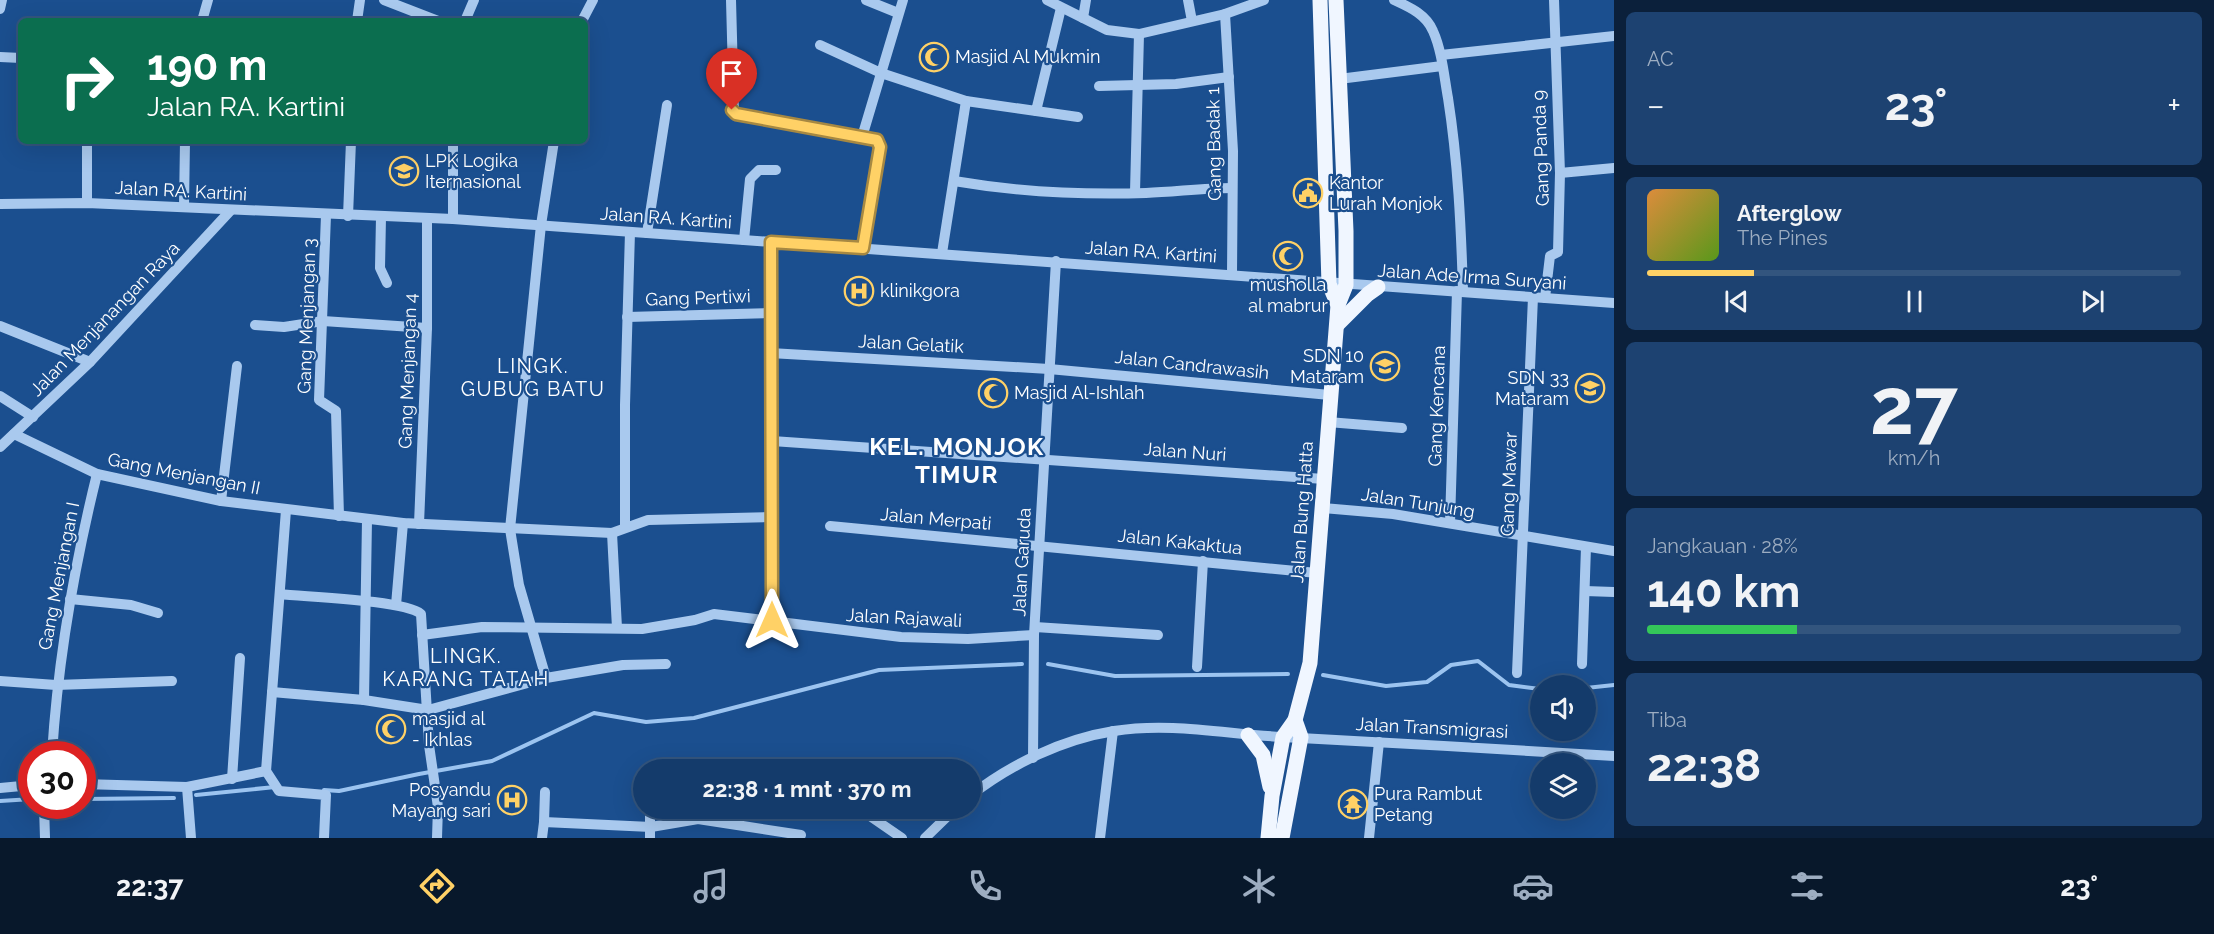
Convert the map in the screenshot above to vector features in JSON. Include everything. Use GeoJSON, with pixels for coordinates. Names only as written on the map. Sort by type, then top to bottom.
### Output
{"type":"FeatureCollection","features":[{"type":"Feature","properties":{"kind":"main road"},"geometry":{"type":"LineString","coordinates":[[1320,0],[1329,284],[1338,305]]}},
{"type":"Feature","properties":{"kind":"main road"},"geometry":{"type":"LineString","coordinates":[[1336,0],[1346,231],[1346,285],[1338,305]]}},
{"type":"Feature","properties":{"kind":"main road"},"geometry":{"type":"LineString","coordinates":[[1338,324],[1378,287]]}},
{"type":"Feature","properties":{"kind":"main road","name":"Jalan Bung Hatta"},"geometry":{"type":"LineString","coordinates":[[1295,720],[1310,663],[1338,305]]}},
{"type":"Feature","properties":{"kind":"main road"},"geometry":{"type":"LineString","coordinates":[[1268,838],[1272,796],[1283,737],[1295,720]]}},
{"type":"Feature","properties":{"kind":"main road"},"geometry":{"type":"LineString","coordinates":[[1282,838],[1301,737],[1295,720]]}},
{"type":"Feature","properties":{"kind":"main road"},"geometry":{"type":"LineString","coordinates":[[1248,735],[1263,755],[1272,796]]}},
{"type":"Feature","properties":{"kind":"street"},"geometry":{"type":"LineString","coordinates":[[0,9],[2,0]]}},
{"type":"Feature","properties":{"kind":"street"},"geometry":{"type":"LineString","coordinates":[[203,18],[208,0]]}},
{"type":"Feature","properties":{"kind":"street"},"geometry":{"type":"LineString","coordinates":[[357,18],[360,0]]}},
{"type":"Feature","properties":{"kind":"street"},"geometry":{"type":"LineString","coordinates":[[384,0],[430,18]]}},
{"type":"Feature","properties":{"kind":"street"},"geometry":{"type":"LineString","coordinates":[[466,18],[474,0]]}},
{"type":"Feature","properties":{"kind":"street"},"geometry":{"type":"LineString","coordinates":[[583,18],[592,0]]}},
{"type":"Feature","properties":{"kind":"street"},"geometry":{"type":"LineString","coordinates":[[731,0],[734,112],[877,140],[880,147],[863,248]]}},
{"type":"Feature","properties":{"kind":"street"},"geometry":{"type":"LineString","coordinates":[[866,0],[898,14]]}},
{"type":"Feature","properties":{"kind":"street"},"geometry":{"type":"LineString","coordinates":[[862,137],[903,0]]}},
{"type":"Feature","properties":{"kind":"street"},"geometry":{"type":"LineString","coordinates":[[1047,0],[1107,30],[1139,34],[1225,14],[1264,0]]}},
{"type":"Feature","properties":{"kind":"street"},"geometry":{"type":"LineString","coordinates":[[1083,18],[1086,0]]}},
{"type":"Feature","properties":{"kind":"street"},"geometry":{"type":"LineString","coordinates":[[1188,0],[1192,21]]}},
{"type":"Feature","properties":{"kind":"street","name":"Gang Kencana"},"geometry":{"type":"LineString","coordinates":[[1394,0],[1407,3],[1433,30],[1441,60],[1459,182],[1460,291],[1450,523]]}},
{"type":"Feature","properties":{"kind":"street","name":"Gang Panda 9"},"geometry":{"type":"LineString","coordinates":[[1545,298],[1550,256],[1558,252],[1560,173],[1553,42],[1554,0]]}},
{"type":"Feature","properties":{"kind":"street"},"geometry":{"type":"LineString","coordinates":[[1036,111],[1061,8]]}},
{"type":"Feature","properties":{"kind":"street","name":"Gang Badak 1"},"geometry":{"type":"LineString","coordinates":[[1225,14],[1232,188],[1232,274]]}},
{"type":"Feature","properties":{"kind":"street"},"geometry":{"type":"LineString","coordinates":[[1135,192],[1139,34]]}},
{"type":"Feature","properties":{"kind":"street"},"geometry":{"type":"LineString","coordinates":[[1339,79],[1553,42],[1614,36]]}},
{"type":"Feature","properties":{"kind":"street"},"geometry":{"type":"LineString","coordinates":[[820,45],[881,73],[966,101],[1078,117]]}},
{"type":"Feature","properties":{"kind":"street"},"geometry":{"type":"LineString","coordinates":[[0,57],[18,58]]}},
{"type":"Feature","properties":{"kind":"street"},"geometry":{"type":"LineString","coordinates":[[1099,86],[1138,86],[1229,77]]}},
{"type":"Feature","properties":{"kind":"street"},"geometry":{"type":"LineString","coordinates":[[942,253],[966,101]]}},
{"type":"Feature","properties":{"kind":"street"},"geometry":{"type":"LineString","coordinates":[[646,233],[666,105]]}},
{"type":"Feature","properties":{"kind":"street"},"geometry":{"type":"LineString","coordinates":[[87,144],[87,203]]}},
{"type":"Feature","properties":{"kind":"street"},"geometry":{"type":"LineString","coordinates":[[184,206],[185,144]]}},
{"type":"Feature","properties":{"kind":"street"},"geometry":{"type":"LineString","coordinates":[[348,216],[351,144]]}},
{"type":"Feature","properties":{"kind":"street"},"geometry":{"type":"LineString","coordinates":[[453,144],[453,219]]}},
{"type":"Feature","properties":{"kind":"street"},"geometry":{"type":"LineString","coordinates":[[546,678],[519,585],[510,530],[541,225],[554,144]]}},
{"type":"Feature","properties":{"kind":"street"},"geometry":{"type":"LineString","coordinates":[[1560,173],[1614,168]]}},
{"type":"Feature","properties":{"kind":"street"},"geometry":{"type":"LineString","coordinates":[[744,240],[750,179],[759,170],[776,170]]}},
{"type":"Feature","properties":{"kind":"street"},"geometry":{"type":"LineString","coordinates":[[954,181],[990,188],[1044,192],[1135,192],[1232,188]]}},
{"type":"Feature","properties":{"kind":"street","name":"Jalan RA. Kartini"},"geometry":{"type":"LineString","coordinates":[[0,204],[87,203],[184,206],[326,215],[453,219],[1232,274],[1329,284]]}},
{"type":"Feature","properties":{"kind":"street","name":"Jalan Menjanangan Raya"},"geometry":{"type":"LineString","coordinates":[[0,447],[90,362],[231,210]]}},
{"type":"Feature","properties":{"kind":"street","name":"Gang Menjangan 3"},"geometry":{"type":"LineString","coordinates":[[326,215],[319,400],[336,411],[339,516]]}},
{"type":"Feature","properties":{"kind":"street"},"geometry":{"type":"LineString","coordinates":[[381,217],[380,268],[387,283]]}},
{"type":"Feature","properties":{"kind":"street","name":"Gang Menjangan 4"},"geometry":{"type":"LineString","coordinates":[[419,524],[427,328],[428,219]]}},
{"type":"Feature","properties":{"kind":"street"},"geometry":{"type":"LineString","coordinates":[[625,527],[630,232]]}},
{"type":"Feature","properties":{"kind":"street"},"geometry":{"type":"LineString","coordinates":[[771,242],[769,313],[772,620]]}},
{"type":"Feature","properties":{"kind":"street","name":"Jalan Garuda"},"geometry":{"type":"LineString","coordinates":[[1033,758],[1034,631],[1056,261]]}},
{"type":"Feature","properties":{"kind":"street","name":"Jalan Ade Irma Suryani"},"geometry":{"type":"LineString","coordinates":[[1329,284],[1614,303]]}},
{"type":"Feature","properties":{"kind":"street","name":"Gang Mawar"},"geometry":{"type":"LineString","coordinates":[[1517,673],[1533,297]]}},
{"type":"Feature","properties":{"kind":"street","name":"Gang Pertiwi"},"geometry":{"type":"LineString","coordinates":[[627,317],[769,313]]}},
{"type":"Feature","properties":{"kind":"street"},"geometry":{"type":"LineString","coordinates":[[255,325],[284,327],[322,321],[427,328]]}},
{"type":"Feature","properties":{"kind":"street"},"geometry":{"type":"LineString","coordinates":[[0,326],[90,362]]}},
{"type":"Feature","properties":{"kind":"street","name":"Jalan Gelatik"},"geometry":{"type":"LineString","coordinates":[[770,353],[1050,369]]}},
{"type":"Feature","properties":{"kind":"street"},"geometry":{"type":"LineString","coordinates":[[221,501],[237,366]]}},
{"type":"Feature","properties":{"kind":"street","name":"Jalan Candrawasih"},"geometry":{"type":"LineString","coordinates":[[1050,369],[1330,395]]}},
{"type":"Feature","properties":{"kind":"street"},"geometry":{"type":"LineString","coordinates":[[0,396],[33,417]]}},
{"type":"Feature","properties":{"kind":"street"},"geometry":{"type":"LineString","coordinates":[[1328,422],[1402,428]]}},
{"type":"Feature","properties":{"kind":"street","name":"Gang Menjangan II"},"geometry":{"type":"LineString","coordinates":[[14,434],[97,474],[221,501],[403,523],[510,530],[612,533]]}},
{"type":"Feature","properties":{"kind":"street","name":"Jalan Nuri"},"geometry":{"type":"LineString","coordinates":[[772,441],[1324,479]]}},
{"type":"Feature","properties":{"kind":"street","name":"Gang Menjangan I"},"geometry":{"type":"LineString","coordinates":[[53,741],[56,686],[70,599],[97,474]]}},
{"type":"Feature","properties":{"kind":"street","name":"Jalan Tunjung"},"geometry":{"type":"LineString","coordinates":[[1323,508],[1394,514],[1614,551]]}},
{"type":"Feature","properties":{"kind":"street"},"geometry":{"type":"LineString","coordinates":[[286,510],[268,775],[277,790],[326,795],[324,838]]}},
{"type":"Feature","properties":{"kind":"street"},"geometry":{"type":"LineString","coordinates":[[617,628],[612,533],[648,520],[772,517]]}},
{"type":"Feature","properties":{"kind":"street"},"geometry":{"type":"LineString","coordinates":[[364,700],[367,520]]}},
{"type":"Feature","properties":{"kind":"street"},"geometry":{"type":"LineString","coordinates":[[396,605],[403,523]]}},
{"type":"Feature","properties":{"kind":"street","name":"Jalan Merpati"},"geometry":{"type":"LineString","coordinates":[[830,526],[1039,544]]}},
{"type":"Feature","properties":{"kind":"street","name":"Jalan Kakaktua"},"geometry":{"type":"LineString","coordinates":[[1039,544],[1317,573]]}},
{"type":"Feature","properties":{"kind":"street"},"geometry":{"type":"LineString","coordinates":[[1582,664],[1586,547]]}},
{"type":"Feature","properties":{"kind":"street"},"geometry":{"type":"LineString","coordinates":[[1197,667],[1203,561]]}},
{"type":"Feature","properties":{"kind":"street"},"geometry":{"type":"LineString","coordinates":[[1585,591],[1614,592]]}},
{"type":"Feature","properties":{"kind":"street"},"geometry":{"type":"LineString","coordinates":[[280,594],[396,605],[415,609],[423,618],[422,635],[431,758],[436,784],[437,838]]}},
{"type":"Feature","properties":{"kind":"street"},"geometry":{"type":"LineString","coordinates":[[70,599],[131,605],[158,613]]}},
{"type":"Feature","properties":{"kind":"street","name":"Jalan Rajawali"},"geometry":{"type":"LineString","coordinates":[[422,635],[482,627],[664,626],[714,614],[772,620],[835,631],[901,637],[968,639],[1034,631],[1158,635]]}},
{"type":"Feature","properties":{"kind":"street"},"geometry":{"type":"LineString","coordinates":[[232,779],[240,658]]}},
{"type":"Feature","properties":{"kind":"street"},"geometry":{"type":"LineString","coordinates":[[272,692],[364,700],[428,710],[546,678],[623,665],[666,664]]}},
{"type":"Feature","properties":{"kind":"street"},"geometry":{"type":"LineString","coordinates":[[0,681],[56,686],[172,681]]}},
{"type":"Feature","properties":{"kind":"street","name":"Jalan Transmigrasi"},"geometry":{"type":"LineString","coordinates":[[981,789],[1033,758],[1074,741],[1113,731],[1160,727],[1248,735],[1614,756]]}},
{"type":"Feature","properties":{"kind":"street"},"geometry":{"type":"LineString","coordinates":[[1100,838],[1113,731]]}},
{"type":"Feature","properties":{"kind":"street"},"geometry":{"type":"LineString","coordinates":[[1369,838],[1379,742]]}},
{"type":"Feature","properties":{"kind":"street"},"geometry":{"type":"LineString","coordinates":[[96,784],[188,787],[268,775]]}},
{"type":"Feature","properties":{"kind":"street"},"geometry":{"type":"LineString","coordinates":[[0,788],[18,786]]}},
{"type":"Feature","properties":{"kind":"street"},"geometry":{"type":"LineString","coordinates":[[188,787],[191,838]]}},
{"type":"Feature","properties":{"kind":"street"},"geometry":{"type":"LineString","coordinates":[[542,838],[545,792]]}},
{"type":"Feature","properties":{"kind":"street"},"geometry":{"type":"LineString","coordinates":[[44,819],[45,838]]}},
{"type":"Feature","properties":{"kind":"street"},"geometry":{"type":"LineString","coordinates":[[544,822],[651,832],[698,819],[801,835]]}},
{"type":"Feature","properties":{"kind":"street"},"geometry":{"type":"LineString","coordinates":[[874,819],[902,838]]}},
{"type":"Feature","properties":{"kind":"street"},"geometry":{"type":"LineString","coordinates":[[925,838],[945,819]]}},
{"type":"Feature","properties":{"kind":"waterway"},"geometry":{"type":"LineString","coordinates":[[1323,675],[1386,686],[1427,682],[1451,665],[1478,661],[1509,685],[1530,688]]}},
{"type":"Feature","properties":{"kind":"waterway"},"geometry":{"type":"LineString","coordinates":[[324,790],[339,791],[492,761],[594,713],[646,722],[694,718],[879,670],[1022,664]]}},
{"type":"Feature","properties":{"kind":"waterway"},"geometry":{"type":"LineString","coordinates":[[1048,664],[1115,676],[1288,674]]}},
{"type":"Feature","properties":{"kind":"waterway"},"geometry":{"type":"LineString","coordinates":[[1596,687],[1614,685]]}},
{"type":"Feature","properties":{"kind":"waterway"},"geometry":{"type":"LineString","coordinates":[[196,795],[275,787]]}},
{"type":"Feature","properties":{"kind":"waterway"},"geometry":{"type":"LineString","coordinates":[[96,799],[174,798]]}},
{"type":"Feature","properties":{"kind":"waterway"},"geometry":{"type":"LineString","coordinates":[[0,801],[18,800]]}},
{"type":"Feature","properties":{"kind":"place","name":"Masjid Al Mukmin"},"geometry":{"type":"Point","coordinates":[934,57]}},
{"type":"Feature","properties":{"kind":"place","name":"LPK Logika Iternasional"},"geometry":{"type":"Point","coordinates":[404,171]}},
{"type":"Feature","properties":{"kind":"place","name":"Kantor Lurah Monjok"},"geometry":{"type":"Point","coordinates":[1308,193]}},
{"type":"Feature","properties":{"kind":"place","name":"musholla al mabrur"},"geometry":{"type":"Point","coordinates":[1288,256]}},
{"type":"Feature","properties":{"kind":"place","name":"klinikgora"},"geometry":{"type":"Point","coordinates":[859,291]}},
{"type":"Feature","properties":{"kind":"place","name":"SDN 10 Mataram"},"geometry":{"type":"Point","coordinates":[1385,366]}},
{"type":"Feature","properties":{"kind":"place","name":"SDN 33 Mataram"},"geometry":{"type":"Point","coordinates":[1590,388]}},
{"type":"Feature","properties":{"kind":"place","name":"Masjid Al-Ishlah"},"geometry":{"type":"Point","coordinates":[993,393]}},
{"type":"Feature","properties":{"kind":"place","name":"masjid al - Ikhlas"},"geometry":{"type":"Point","coordinates":[391,729]}},
{"type":"Feature","properties":{"kind":"place","name":"Posyandu Mayang sari"},"geometry":{"type":"Point","coordinates":[512,800]}},
{"type":"Feature","properties":{"kind":"place","name":"Pura Rambut Petang"},"geometry":{"type":"Point","coordinates":[1353,804]}},
{"type":"Feature","properties":{"kind":"district","name":"LINGK. GUBUG BATU"},"geometry":{"type":"Point","coordinates":[533,378]}},
{"type":"Feature","properties":{"kind":"district","name":"KEL. MONJOK TIMUR"},"geometry":{"type":"Point","coordinates":[957,461]}},
{"type":"Feature","properties":{"kind":"district","name":"LINGK. KARANG TATAH"},"geometry":{"type":"Point","coordinates":[466,668]}},
{"type":"Feature","properties":{"kind":"route"},"geometry":{"type":"LineString","coordinates":[[732,110],[736,114],[796,123],[877,140],[880,147],[863,248],[771,242],[769,313],[772,620]]}}]}
